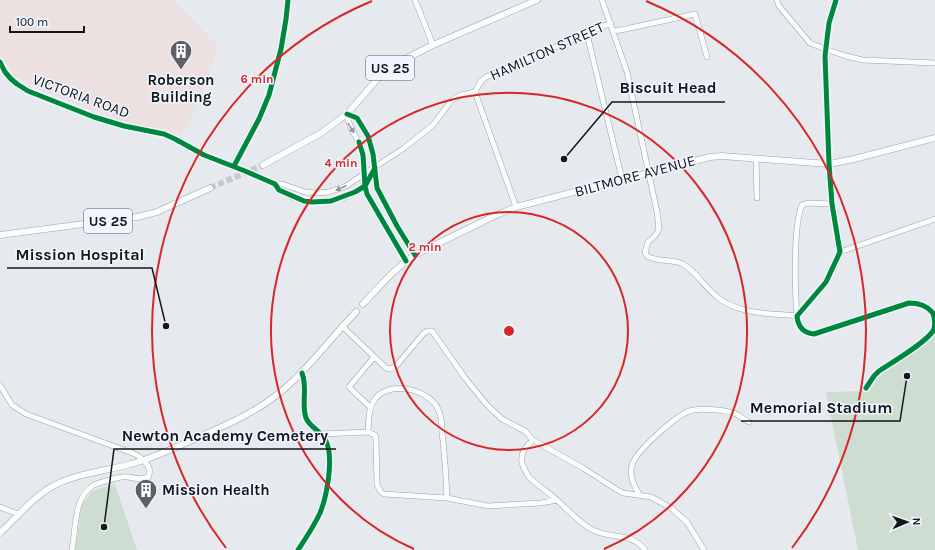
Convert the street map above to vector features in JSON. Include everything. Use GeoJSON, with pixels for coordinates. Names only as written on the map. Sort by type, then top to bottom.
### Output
{"type":"FeatureCollection","features":[{"type":"Feature","properties":{"kind":"main road","name":"US 25"},"geometry":{"type":"LineString","coordinates":[[262,165],[321,133],[347,114],[380,76],[393,65],[434,45],[537,0]]}},
{"type":"Feature","properties":{"kind":"main road","name":"BILTMORE AVENUE"},"geometry":{"type":"LineString","coordinates":[[363,304],[386,279],[414,255],[494,216],[516,207],[710,156],[829,164],[935,138]]}},
{"type":"Feature","properties":{"kind":"main road","name":"US 25"},"geometry":{"type":"LineString","coordinates":[[0,235],[137,217],[157,212],[210,188]]}},
{"type":"Feature","properties":{"kind":"main road"},"geometry":{"type":"LineString","coordinates":[[0,533],[18,514],[55,485],[86,475],[145,460],[223,426],[267,403],[302,373],[342,326],[356,312]]}},
{"type":"Feature","properties":{"kind":"street"},"geometry":{"type":"LineString","coordinates":[[234,166],[259,119],[268,95],[281,49],[288,0]]}},
{"type":"Feature","properties":{"kind":"street"},"geometry":{"type":"LineString","coordinates":[[415,0],[434,45]]}},
{"type":"Feature","properties":{"kind":"street"},"geometry":{"type":"LineString","coordinates":[[602,0],[627,74],[657,212],[659,227],[656,235],[648,242],[645,252],[647,256],[656,260],[674,260],[684,265],[691,270],[717,297],[738,309],[797,316]]}},
{"type":"Feature","properties":{"kind":"street"},"geometry":{"type":"LineString","coordinates":[[777,0],[778,6],[810,43],[825,49],[863,60],[935,63]]}},
{"type":"Feature","properties":{"kind":"street"},"geometry":{"type":"LineString","coordinates":[[797,316],[826,282],[840,252],[832,204],[829,164],[825,49],[829,23],[836,0]]}},
{"type":"Feature","properties":{"kind":"street"},"geometry":{"type":"LineString","coordinates":[[613,31],[695,14],[707,57]]}},
{"type":"Feature","properties":{"kind":"street","name":"HAMILTON STREET"},"geometry":{"type":"LineString","coordinates":[[375,168],[404,148],[433,125],[452,100],[461,95],[474,92],[481,81],[486,77],[611,23]]}},
{"type":"Feature","properties":{"kind":"street"},"geometry":{"type":"LineString","coordinates":[[587,34],[622,179]]}},
{"type":"Feature","properties":{"kind":"street","name":"VICTORIA ROAD"},"geometry":{"type":"LineString","coordinates":[[1,64],[11,79],[28,90],[94,117],[124,126],[164,134],[204,155],[275,184],[282,184],[305,192],[321,193],[337,190],[375,168]]}},
{"type":"Feature","properties":{"kind":"street"},"geometry":{"type":"LineString","coordinates":[[474,92],[516,207]]}},
{"type":"Feature","properties":{"kind":"street"},"geometry":{"type":"LineString","coordinates":[[406,261],[367,194],[362,150],[348,122],[347,114],[357,118],[368,136],[373,154],[377,188],[414,255]]}},
{"type":"Feature","properties":{"kind":"street"},"geometry":{"type":"LineString","coordinates":[[756,158],[757,198]]}},
{"type":"Feature","properties":{"kind":"street"},"geometry":{"type":"LineString","coordinates":[[365,186],[375,168]]}},
{"type":"Feature","properties":{"kind":"street","name":"VICTORIA ROAD"},"geometry":{"type":"LineString","coordinates":[[275,184],[279,190],[287,195],[312,202],[340,199],[365,186]]}},
{"type":"Feature","properties":{"kind":"street"},"geometry":{"type":"LineString","coordinates":[[832,204],[808,203],[802,205],[799,212],[796,244],[796,304],[798,324],[800,328],[809,334],[814,334],[909,303],[917,303],[930,310],[935,319],[934,329],[924,340],[880,371],[874,376],[866,388]]}},
{"type":"Feature","properties":{"kind":"street"},"geometry":{"type":"LineString","coordinates":[[840,252],[935,219]]}},
{"type":"Feature","properties":{"kind":"street"},"geometry":{"type":"LineString","coordinates":[[342,326],[386,368],[391,369],[396,366],[423,334],[428,331],[432,331],[465,378],[487,405],[502,419],[525,431],[533,440],[583,468],[619,491],[650,497],[670,508],[687,522],[704,550]]}},
{"type":"Feature","properties":{"kind":"street"},"geometry":{"type":"LineString","coordinates":[[370,407],[350,387],[374,357]]}},
{"type":"Feature","properties":{"kind":"street"},"geometry":{"type":"LineString","coordinates":[[298,550],[317,519],[324,501],[329,473],[328,445],[322,434],[309,423],[307,419],[304,407],[306,385],[302,373]]}},
{"type":"Feature","properties":{"kind":"street"},"geometry":{"type":"LineString","coordinates":[[0,385],[12,405],[26,414],[132,453],[145,460],[149,471],[148,477],[139,480],[122,477],[94,486],[85,494],[78,505],[72,550]]}},
{"type":"Feature","properties":{"kind":"street"},"geometry":{"type":"LineString","coordinates":[[368,432],[370,407],[374,400],[386,390],[406,389],[415,391],[436,404],[441,417],[446,463],[447,498]]}},
{"type":"Feature","properties":{"kind":"street"},"geometry":{"type":"LineString","coordinates":[[639,494],[634,486],[632,465],[638,455],[664,428],[682,414],[692,410],[725,411],[735,414],[749,422]]}},
{"type":"Feature","properties":{"kind":"street"},"geometry":{"type":"LineString","coordinates":[[322,434],[368,432],[375,435],[377,485],[381,492],[386,494],[447,498],[488,506],[541,503],[557,500]]}},
{"type":"Feature","properties":{"kind":"street"},"geometry":{"type":"LineString","coordinates":[[533,440],[523,450],[522,462],[528,475],[579,521],[594,531],[605,535],[625,537],[641,545],[645,550]]}},
{"type":"Feature","properties":{"kind":"street"},"geometry":{"type":"LineString","coordinates":[[0,507],[18,514]]}},
{"type":"Feature","properties":{"kind":"shaded area"},"geometry":{"type":"Polygon","coordinates":[[[0,0],[173,0],[218,46],[203,92],[181,136],[118,120],[49,93],[14,76],[0,53],[0,0]]]}},
{"type":"Feature","properties":{"kind":"green space"},"geometry":{"type":"Polygon","coordinates":[[[935,334],[935,550],[858,550],[826,392],[869,391],[882,373],[927,343],[935,334]]]}},
{"type":"Feature","properties":{"kind":"green space"},"geometry":{"type":"Polygon","coordinates":[[[115,484],[137,550],[75,550],[82,505],[92,491],[115,484]]]}},
{"type":"Feature","properties":{"kind":"tunnel"},"geometry":{"type":"LineString","coordinates":[[210,188],[263,165]]}},
{"type":"Feature","properties":{"kind":"cycle path"},"geometry":{"type":"LineString","coordinates":[[234,166],[259,119],[269,95],[281,49],[288,0]]}},
{"type":"Feature","properties":{"kind":"cycle path"},"geometry":{"type":"LineString","coordinates":[[836,0],[829,23],[825,56],[832,204],[840,252],[826,282],[797,316],[798,320],[804,331],[814,334],[909,303],[919,304],[927,308],[932,312],[934,320],[934,329],[931,334],[918,345],[879,371],[866,388]]}},
{"type":"Feature","properties":{"kind":"cycle path"},"geometry":{"type":"LineString","coordinates":[[0,62],[5,72],[11,79],[28,91],[94,117],[124,126],[164,134],[204,155],[275,184],[279,190],[304,201],[331,201],[355,192],[365,186],[375,168]]}},
{"type":"Feature","properties":{"kind":"cycle path"},"geometry":{"type":"LineString","coordinates":[[347,114],[357,118],[368,136],[373,154],[377,188],[397,226],[415,255]]}},
{"type":"Feature","properties":{"kind":"cycle path"},"geometry":{"type":"LineString","coordinates":[[359,142],[363,155],[367,194],[406,261]]}},
{"type":"Feature","properties":{"kind":"cycle path"},"geometry":{"type":"LineString","coordinates":[[298,550],[313,527],[323,506],[329,477],[329,457],[326,441],[306,418],[304,407],[304,379],[302,373]]}},
{"type":"Feature","properties":{"kind":"place","name":"Roberson Building"},"geometry":{"type":"Point","coordinates":[181,70]}},
{"type":"Feature","properties":{"kind":"place","name":"Biscuit Head"},"geometry":{"type":"Point","coordinates":[564,159]}},
{"type":"Feature","properties":{"kind":"place","name":"Mission Hospital"},"geometry":{"type":"Point","coordinates":[166,326]}},
{"type":"Feature","properties":{"kind":"place","name":"Memorial Stadium"},"geometry":{"type":"Point","coordinates":[907,376]}},
{"type":"Feature","properties":{"kind":"place","name":"Mission Health"},"geometry":{"type":"Point","coordinates":[146,510]}},
{"type":"Feature","properties":{"kind":"place","name":"Newton Academy Cemetery"},"geometry":{"type":"Point","coordinates":[104,527]}}]}
